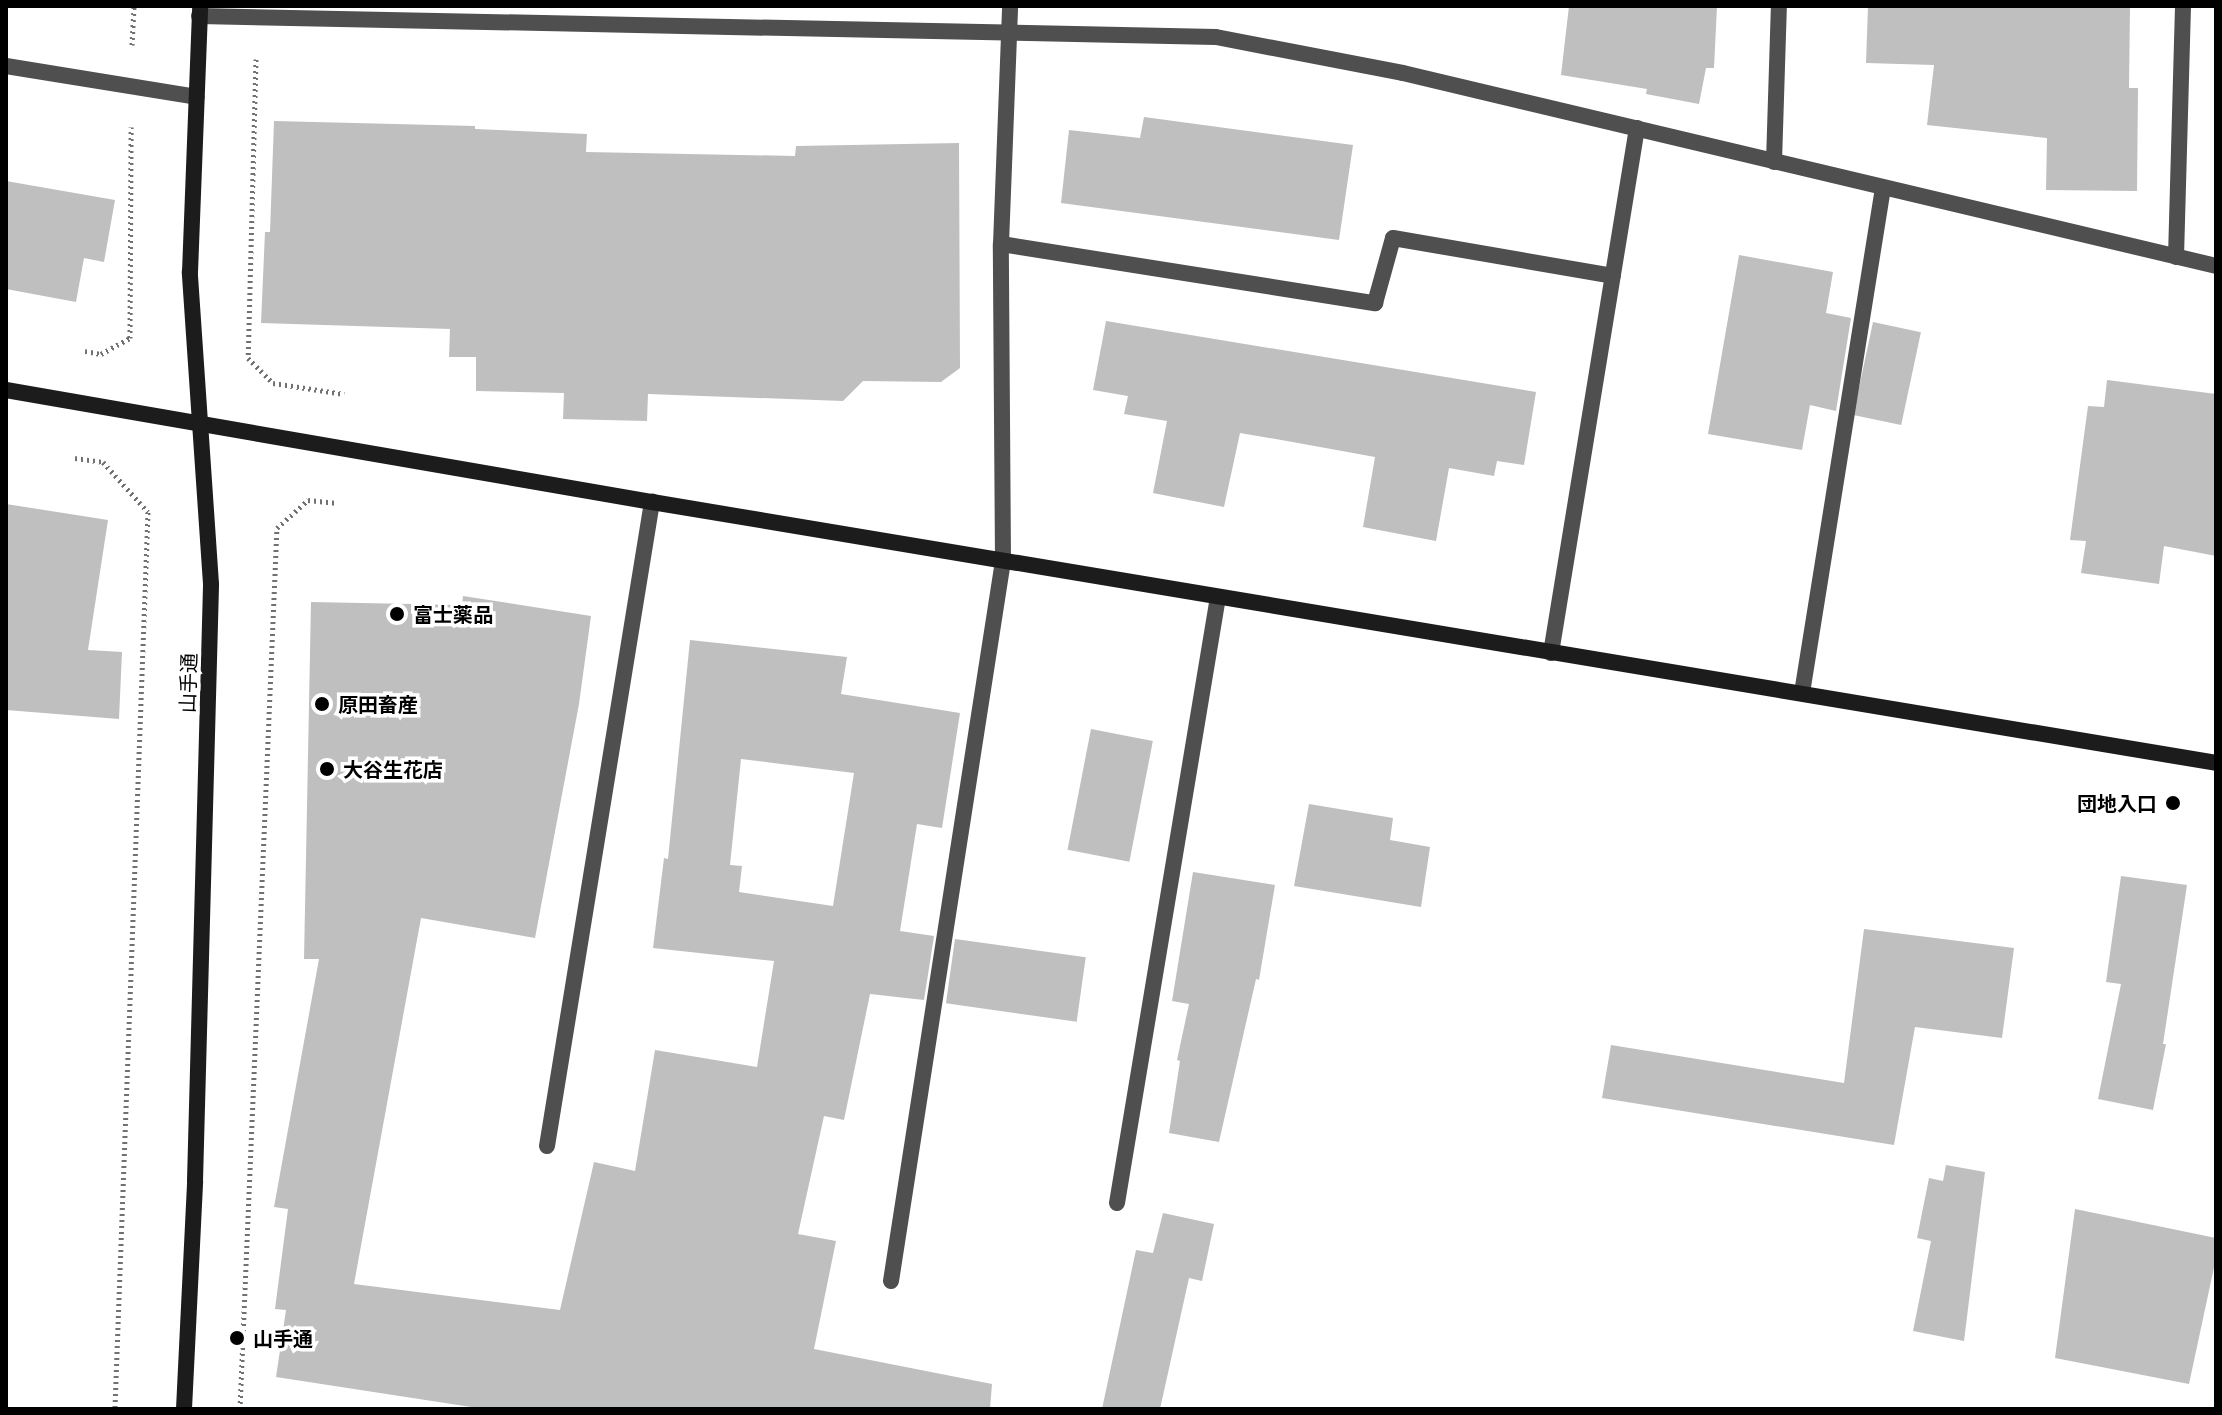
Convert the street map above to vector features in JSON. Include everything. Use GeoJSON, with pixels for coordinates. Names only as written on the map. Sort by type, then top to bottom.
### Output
{"type":"FeatureCollection","features":[{"type":"Feature","properties":{"kind":"street"},"geometry":{"type":"LineString","coordinates":[[891,1281],[1003,561],[1001,244],[1010,6]]}},
{"type":"Feature","properties":{"kind":"street"},"geometry":{"type":"LineString","coordinates":[[1774,162],[1779,6]]}},
{"type":"Feature","properties":{"kind":"street"},"geometry":{"type":"LineString","coordinates":[[2176,257],[2183,6]]}},
{"type":"Feature","properties":{"kind":"street"},"geometry":{"type":"LineString","coordinates":[[199,11],[258,16],[1216,37],[1403,73],[2216,266]]}},
{"type":"Feature","properties":{"kind":"street","name":"山手通"},"geometry":{"type":"LineString","coordinates":[[184,1409],[195,1165],[211,584],[190,272],[199,11]]}},
{"type":"Feature","properties":{"kind":"street"},"geometry":{"type":"LineString","coordinates":[[6,66],[197,97]]}},
{"type":"Feature","properties":{"kind":"street"},"geometry":{"type":"LineString","coordinates":[[1551,653],[1637,128]]}},
{"type":"Feature","properties":{"kind":"street"},"geometry":{"type":"LineString","coordinates":[[1802,693],[1883,188]]}},
{"type":"Feature","properties":{"kind":"street"},"geometry":{"type":"LineString","coordinates":[[1001,244],[1375,303],[1393,238],[1613,276]]}},
{"type":"Feature","properties":{"kind":"street"},"geometry":{"type":"LineString","coordinates":[[6,390],[652,502],[2216,763]]}},
{"type":"Feature","properties":{"kind":"street"},"geometry":{"type":"LineString","coordinates":[[547,1146],[652,502]]}},
{"type":"Feature","properties":{"kind":"street"},"geometry":{"type":"LineString","coordinates":[[1117,1203],[1218,597]]}},
{"type":"Feature","properties":{"kind":"path"},"geometry":{"type":"LineString","coordinates":[[85,351],[101,354],[130,338],[134,6]]}},
{"type":"Feature","properties":{"kind":"path"},"geometry":{"type":"LineString","coordinates":[[258,16],[248,358],[273,383],[344,394]]}},
{"type":"Feature","properties":{"kind":"path"},"geometry":{"type":"LineString","coordinates":[[75,458],[103,462],[148,512],[115,1409]]}},
{"type":"Feature","properties":{"kind":"path"},"geometry":{"type":"LineString","coordinates":[[240,1409],[277,528],[308,500],[335,503]]}},
{"type":"Feature","properties":{"kind":"building"},"geometry":{"type":"Polygon","coordinates":[[[1569,6],[1717,6],[1714,68],[1706,68],[1699,104],[1646,94],[1647,89],[1561,75],[1569,6]]]}},
{"type":"Feature","properties":{"kind":"building"},"geometry":{"type":"Polygon","coordinates":[[[1868,6],[2130,6],[2129,88],[2138,88],[2137,191],[2046,190],[2047,138],[1927,125],[1934,65],[1866,63],[1868,6]]]}},
{"type":"Feature","properties":{"kind":"building"},"geometry":{"type":"Polygon","coordinates":[[[1144,117],[1353,145],[1339,240],[1061,203],[1069,130],[1140,138],[1144,117]]]}},
{"type":"Feature","properties":{"kind":"building"},"geometry":{"type":"Polygon","coordinates":[[[274,121],[475,126],[475,129],[587,134],[586,152],[795,156],[796,146],[959,143],[960,368],[941,382],[863,381],[843,401],[648,394],[647,421],[563,419],[564,393],[476,391],[476,357],[449,357],[450,329],[261,323],[265,232],[270,232],[274,121]]]}},
{"type":"Feature","properties":{"kind":"building"},"geometry":{"type":"Polygon","coordinates":[[[6,181],[115,200],[104,262],[84,258],[76,302],[6,289],[6,181]]]}},
{"type":"Feature","properties":{"kind":"building"},"geometry":{"type":"Polygon","coordinates":[[[1739,255],[1833,272],[1826,313],[1851,318],[1836,411],[1810,405],[1802,450],[1708,434],[1739,255]]]}},
{"type":"Feature","properties":{"kind":"building"},"geometry":{"type":"Polygon","coordinates":[[[1106,321],[1536,392],[1524,465],[1497,461],[1494,476],[1449,468],[1436,541],[1363,527],[1375,457],[1240,433],[1224,507],[1153,493],[1167,421],[1124,414],[1128,396],[1093,390],[1106,321]]]}},
{"type":"Feature","properties":{"kind":"building"},"geometry":{"type":"Polygon","coordinates":[[[1873,322],[1921,332],[1901,425],[1853,415],[1873,322]]]}},
{"type":"Feature","properties":{"kind":"building"},"geometry":{"type":"Polygon","coordinates":[[[2107,380],[2216,394],[2216,556],[2164,546],[2159,584],[2081,573],[2086,541],[2070,540],[2088,406],[2104,407],[2107,380]]]}},
{"type":"Feature","properties":{"kind":"building"},"geometry":{"type":"Polygon","coordinates":[[[6,504],[108,520],[88,650],[122,652],[119,719],[6,710],[6,504]]]}},
{"type":"Feature","properties":{"kind":"building"},"geometry":{"type":"Polygon","coordinates":[[[463,596],[591,616],[579,704],[535,938],[421,918],[354,1284],[560,1310],[594,1162],[635,1171],[655,1050],[757,1067],[774,961],[653,948],[664,858],[668,859],[690,640],[847,657],[841,694],[960,713],[942,828],[917,824],[900,931],[934,936],[924,1000],[870,994],[844,1120],[824,1116],[798,1234],[836,1241],[814,1349],[992,1384],[990,1409],[484,1409],[276,1377],[286,1310],[275,1309],[288,1209],[274,1207],[319,959],[304,959],[311,602],[462,605],[463,596]],[[741,759],[730,865],[742,866],[739,892],[833,906],[854,773],[741,759]]]}},
{"type":"Feature","properties":{"kind":"building"},"geometry":{"type":"Polygon","coordinates":[[[1091,729],[1153,741],[1129,862],[1068,850],[1091,729]]]}},
{"type":"Feature","properties":{"kind":"building"},"geometry":{"type":"Polygon","coordinates":[[[1309,804],[1393,818],[1390,840],[1430,847],[1421,907],[1294,886],[1309,804]]]}},
{"type":"Feature","properties":{"kind":"building"},"geometry":{"type":"Polygon","coordinates":[[[1193,872],[1275,885],[1259,980],[1256,979],[1219,1142],[1169,1133],[1180,1061],[1177,1060],[1189,1004],[1172,1001],[1193,872]]]}},
{"type":"Feature","properties":{"kind":"building"},"geometry":{"type":"Polygon","coordinates":[[[2121,876],[2187,885],[2163,1044],[2166,1044],[2153,1110],[2098,1099],[2121,984],[2106,982],[2121,876]]]}},
{"type":"Feature","properties":{"kind":"building"},"geometry":{"type":"Polygon","coordinates":[[[1864,929],[2014,948],[2002,1038],[1915,1027],[1894,1145],[1602,1098],[1611,1045],[1844,1083],[1864,929]]]}},
{"type":"Feature","properties":{"kind":"building"},"geometry":{"type":"Polygon","coordinates":[[[955,939],[1086,957],[1077,1022],[946,1003],[955,939]]]}},
{"type":"Feature","properties":{"kind":"building"},"geometry":{"type":"Polygon","coordinates":[[[1946,1165],[1985,1172],[1964,1341],[1913,1331],[1931,1241],[1917,1238],[1929,1178],[1943,1181],[1946,1165]]]}},
{"type":"Feature","properties":{"kind":"building"},"geometry":{"type":"Polygon","coordinates":[[[2075,1209],[2216,1238],[2216,1258],[2189,1384],[2055,1358],[2075,1209]]]}},
{"type":"Feature","properties":{"kind":"building"},"geometry":{"type":"Polygon","coordinates":[[[1163,1213],[1214,1224],[1202,1281],[1189,1278],[1160,1409],[1102,1409],[1136,1250],[1153,1253],[1163,1213]]]}},
{"type":"Feature","properties":{"kind":"place","name":"富士薬品"},"geometry":{"type":"Point","coordinates":[397,614]}},
{"type":"Feature","properties":{"kind":"place","name":"原田畜産"},"geometry":{"type":"Point","coordinates":[322,704]}},
{"type":"Feature","properties":{"kind":"place","name":"大谷生花店"},"geometry":{"type":"Point","coordinates":[327,769]}},
{"type":"Feature","properties":{"kind":"place","name":"団地入口"},"geometry":{"type":"Point","coordinates":[2173,803]}},
{"type":"Feature","properties":{"kind":"place","name":"山手通"},"geometry":{"type":"Point","coordinates":[237,1338]}}]}
